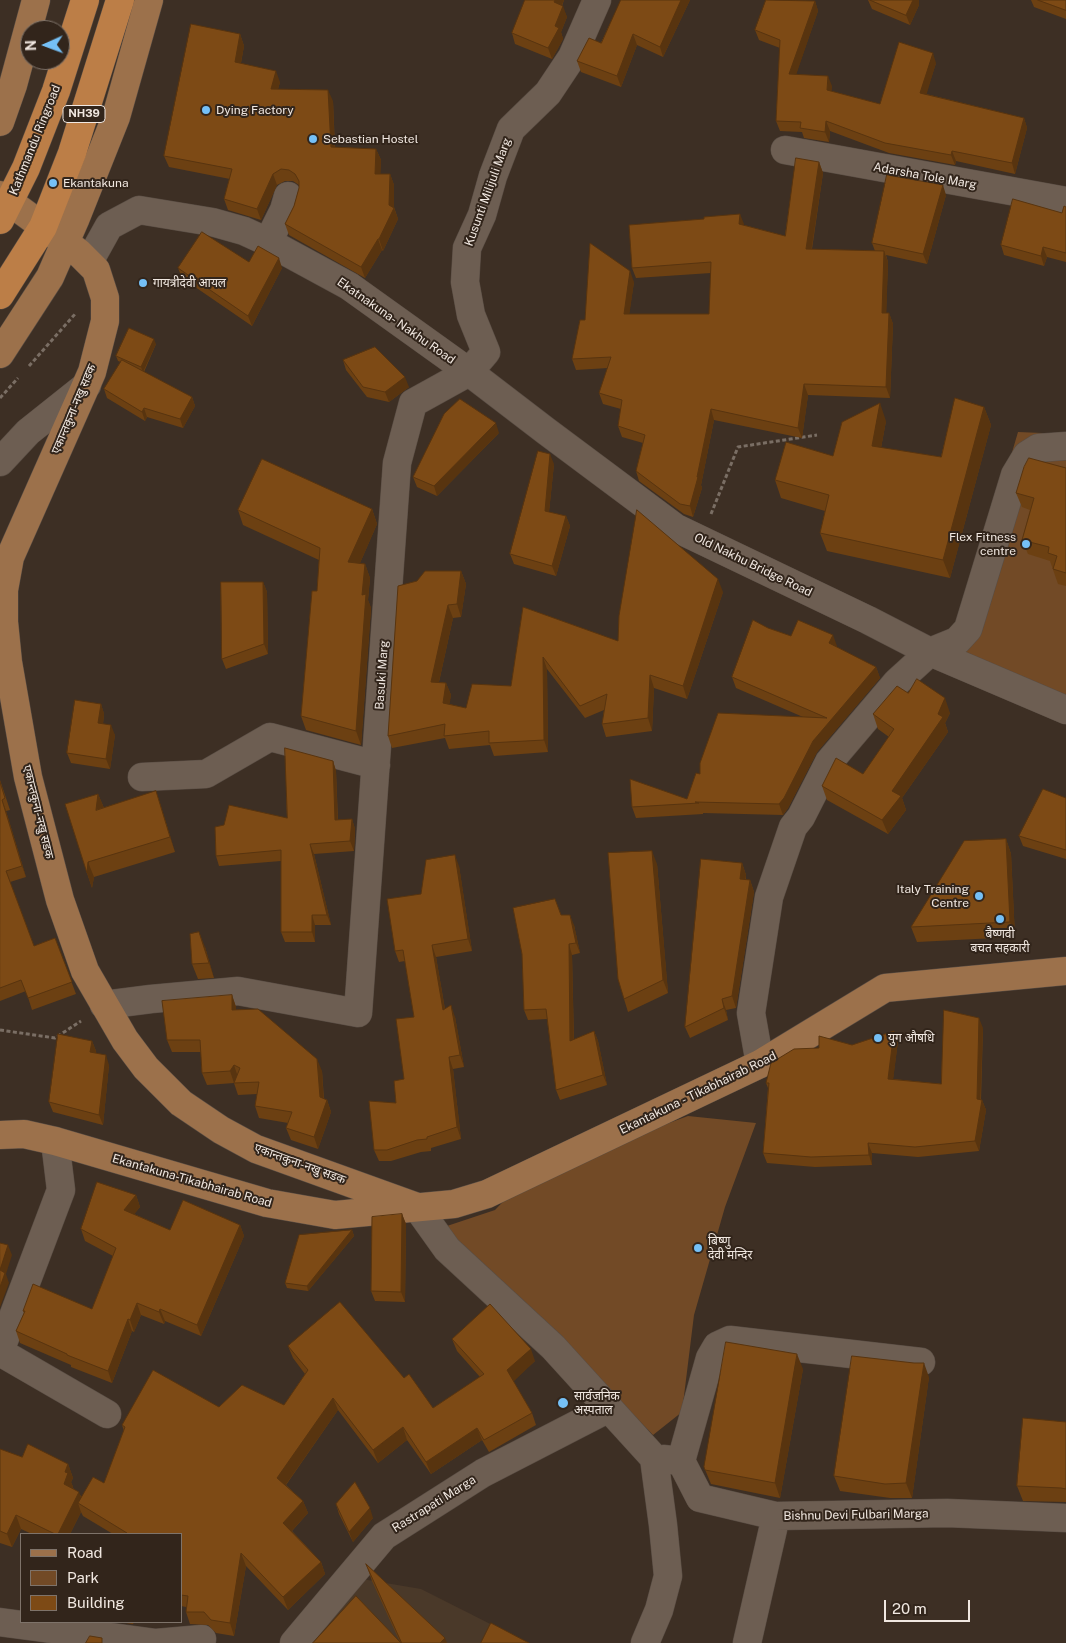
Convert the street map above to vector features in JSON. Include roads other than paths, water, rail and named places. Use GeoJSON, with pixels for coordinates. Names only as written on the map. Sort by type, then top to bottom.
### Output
{"type":"FeatureCollection","features":[{"type":"Feature","properties":{"kind":"highway","name":"Kathmandu Ringroad"},"geometry":{"type":"LineString","coordinates":[[3,206],[26,168],[56,91],[85,0]]}},
{"type":"Feature","properties":{"kind":"highway","name":"NH39"},"geometry":{"type":"LineString","coordinates":[[0,295],[69,246],[72,153],[120,0]]}},
{"type":"Feature","properties":{"kind":"main road"},"geometry":{"type":"LineString","coordinates":[[0,122],[13,85],[36,0]]}},
{"type":"Feature","properties":{"kind":"main road"},"geometry":{"type":"LineString","coordinates":[[0,354],[69,246],[116,117],[149,0]]}},
{"type":"Feature","properties":{"kind":"main road"},"geometry":{"type":"LineString","coordinates":[[3,206],[69,246]]}},
{"type":"Feature","properties":{"kind":"main road","name":"एकान्तकुना-नखु सडक"},"geometry":{"type":"LineString","coordinates":[[69,246],[96,270],[105,298],[104,321],[87,385],[10,558],[4,590],[4,622],[8,662],[28,777],[58,891],[85,971],[125,1040],[146,1068],[181,1104],[221,1130],[256,1149],[417,1207]]}},
{"type":"Feature","properties":{"kind":"main road","name":"Ekantakuna - Tikabhairab Road"},"geometry":{"type":"LineString","coordinates":[[417,1207],[454,1204],[487,1194],[760,1064],[885,988],[1066,971]]}},
{"type":"Feature","properties":{"kind":"main road","name":"Ekantakuna-Tikabhairab Road"},"geometry":{"type":"LineString","coordinates":[[0,1135],[24,1134],[55,1141],[267,1203],[334,1214],[417,1207]]}},
{"type":"Feature","properties":{"kind":"street","name":"Kusunti Milijuli Marg"},"geometry":{"type":"LineString","coordinates":[[469,372],[486,352],[469,307],[465,282],[467,248],[482,215],[493,176],[511,129],[548,93],[572,57],[596,0]]}},
{"type":"Feature","properties":{"kind":"street","name":"Adarsha Tole Marg"},"geometry":{"type":"LineString","coordinates":[[785,150],[1066,201]]}},
{"type":"Feature","properties":{"kind":"street"},"geometry":{"type":"LineString","coordinates":[[268,242],[288,196]]}},
{"type":"Feature","properties":{"kind":"street","name":"Ekatnakuna- Nakhu Road"},"geometry":{"type":"LineString","coordinates":[[69,246],[140,210],[212,222],[244,231],[349,286],[469,372]]}},
{"type":"Feature","properties":{"kind":"street","name":"Old Nakhu Bridge Road"},"geometry":{"type":"LineString","coordinates":[[469,372],[676,528],[868,620],[930,652],[1066,710]]}},
{"type":"Feature","properties":{"kind":"street","name":"Basuki Marg"},"geometry":{"type":"LineString","coordinates":[[104,1006],[151,999],[238,991],[358,1013],[397,462],[414,403],[469,372]]}},
{"type":"Feature","properties":{"kind":"street"},"geometry":{"type":"LineString","coordinates":[[0,462],[28,432],[87,385]]}},
{"type":"Feature","properties":{"kind":"street"},"geometry":{"type":"LineString","coordinates":[[760,1064],[751,1013],[770,897],[793,827],[801,817],[829,762],[896,682],[930,652],[957,641],[968,629],[1015,475],[1027,455],[1038,448],[1066,446]]}},
{"type":"Feature","properties":{"kind":"street"},"geometry":{"type":"LineString","coordinates":[[142,777],[206,774],[270,737],[376,765]]}},
{"type":"Feature","properties":{"kind":"street"},"geometry":{"type":"LineString","coordinates":[[55,1141],[61,1190],[0,1351],[107,1414]]}},
{"type":"Feature","properties":{"kind":"street"},"geometry":{"type":"LineString","coordinates":[[417,1207],[447,1249],[553,1347],[609,1408],[668,1460],[700,1498],[776,1516]]}},
{"type":"Feature","properties":{"kind":"street"},"geometry":{"type":"LineString","coordinates":[[645,1643],[659,1610],[668,1576],[664,1526],[668,1460],[710,1358],[717,1346],[730,1340],[921,1362]]}},
{"type":"Feature","properties":{"kind":"street","name":"Rastrapati Marga"},"geometry":{"type":"LineString","coordinates":[[294,1643],[384,1536],[484,1473],[609,1408]]}},
{"type":"Feature","properties":{"kind":"street","name":"Bishnu Devi Fulbari Marga"},"geometry":{"type":"LineString","coordinates":[[747,1643],[776,1516],[947,1514],[1066,1518]]}},
{"type":"Feature","properties":{"kind":"street"},"geometry":{"type":"LineString","coordinates":[[0,1622],[156,1643],[202,1639]]}},
{"type":"Feature","properties":{"kind":"place","name":"Dying Factory"},"geometry":{"type":"Point","coordinates":[206,110]}},
{"type":"Feature","properties":{"kind":"place","name":"Sebastian Hostel"},"geometry":{"type":"Point","coordinates":[313,139]}},
{"type":"Feature","properties":{"kind":"place","name":"Ekantakuna"},"geometry":{"type":"Point","coordinates":[53,183]}},
{"type":"Feature","properties":{"kind":"place","name":"गायत्रीदेवी आयल"},"geometry":{"type":"Point","coordinates":[143,283]}},
{"type":"Feature","properties":{"kind":"place","name":"Flex Fitness centre"},"geometry":{"type":"Point","coordinates":[1026,544]}},
{"type":"Feature","properties":{"kind":"place","name":"Italy Training Centre"},"geometry":{"type":"Point","coordinates":[979,896]}},
{"type":"Feature","properties":{"kind":"place","name":"बैष्णवी बचत सहकारी"},"geometry":{"type":"Point","coordinates":[1000,919]}},
{"type":"Feature","properties":{"kind":"place","name":"युग औषधि"},"geometry":{"type":"Point","coordinates":[878,1038]}},
{"type":"Feature","properties":{"kind":"place","name":"बिष्णु देवी मन्दिर"},"geometry":{"type":"Point","coordinates":[698,1248]}},
{"type":"Feature","properties":{"kind":"place","name":"सार्वजनिक अस्पताल"},"geometry":{"type":"Point","coordinates":[563,1403]}}]}
